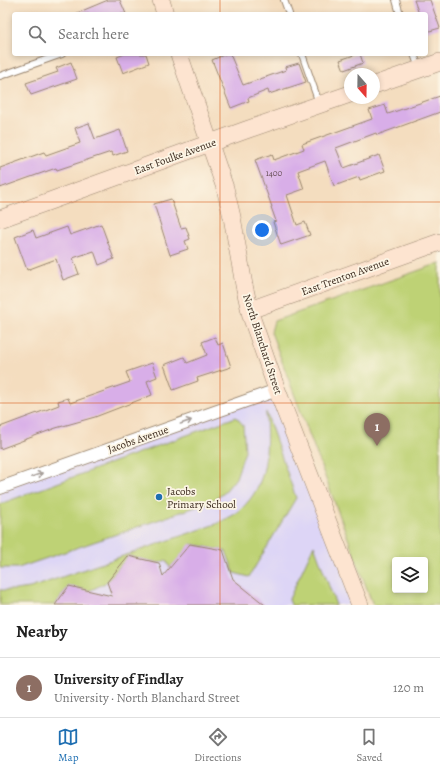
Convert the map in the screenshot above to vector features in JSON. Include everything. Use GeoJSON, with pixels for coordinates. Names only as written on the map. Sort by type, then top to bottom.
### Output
{"type":"FeatureCollection","features":[{"type":"Feature","properties":{"kind":"street"},"geometry":{"type":"LineString","coordinates":[[160,0],[164,12]]}},
{"type":"Feature","properties":{"kind":"street","name":"North Blanchard Street"},"geometry":{"type":"LineString","coordinates":[[180,56],[211,143],[225,188],[250,310],[277,390],[360,605]]}},
{"type":"Feature","properties":{"kind":"street"},"geometry":{"type":"LineString","coordinates":[[380,82],[417,62],[440,62]]}},
{"type":"Feature","properties":{"kind":"street","name":"East Foulke Avenue"},"geometry":{"type":"LineString","coordinates":[[0,219],[344,96]]}},
{"type":"Feature","properties":{"kind":"street","name":"East Trenton Avenue"},"geometry":{"type":"LineString","coordinates":[[250,310],[440,242]]}},
{"type":"Feature","properties":{"kind":"street","name":"Jacobs Avenue"},"geometry":{"type":"LineString","coordinates":[[0,488],[277,390]]}},
{"type":"Feature","properties":{"kind":"lane"},"geometry":{"type":"LineString","coordinates":[[284,0],[288,12]]}},
{"type":"Feature","properties":{"kind":"lane"},"geometry":{"type":"LineString","coordinates":[[396,0],[399,12]]}},
{"type":"Feature","properties":{"kind":"lane"},"geometry":{"type":"LineString","coordinates":[[0,76],[56,56]]}},
{"type":"Feature","properties":{"kind":"lane"},"geometry":{"type":"LineString","coordinates":[[303,56],[320,104]]}},
{"type":"Feature","properties":{"kind":"shaded area","name":"Jacobs Primary School"},"geometry":{"type":"Polygon","coordinates":[[[277,390],[360,605],[0,605],[0,488],[277,390]]]}},
{"type":"Feature","properties":{"kind":"green space"},"geometry":{"type":"Polygon","coordinates":[[[440,263],[440,605],[373,605],[271,332],[274,321],[440,263]]]}},
{"type":"Feature","properties":{"kind":"green space"},"geometry":{"type":"Polygon","coordinates":[[[266,412],[296,498],[249,577],[234,573],[226,551],[191,544],[170,568],[166,560],[159,563],[128,556],[107,582],[89,591],[69,586],[55,605],[0,605],[0,590],[30,588],[216,524],[238,512],[250,500],[262,477],[265,465],[267,439],[266,412]]]}},
{"type":"Feature","properties":{"kind":"green space"},"geometry":{"type":"Polygon","coordinates":[[[236,417],[243,425],[245,451],[236,478],[223,494],[210,502],[18,568],[0,568],[0,504],[236,417]]]}},
{"type":"Feature","properties":{"kind":"green space"},"geometry":{"type":"Polygon","coordinates":[[[314,545],[336,605],[291,605],[289,599],[314,545]]]}},
{"type":"Feature","properties":{"kind":"building"},"geometry":{"type":"Polygon","coordinates":[[[108,0],[120,0],[125,12],[79,12],[108,0]]]}},
{"type":"Feature","properties":{"kind":"building"},"geometry":{"type":"Polygon","coordinates":[[[414,0],[430,0],[440,28],[428,31],[428,12],[418,12],[414,0]]]}},
{"type":"Feature","properties":{"kind":"building"},"geometry":{"type":"Polygon","coordinates":[[[147,56],[149,63],[123,73],[117,57],[147,56]]]}},
{"type":"Feature","properties":{"kind":"building"},"geometry":{"type":"Polygon","coordinates":[[[221,56],[231,56],[243,85],[286,70],[285,67],[299,63],[306,82],[269,94],[268,90],[248,98],[249,101],[231,108],[212,60],[221,56]]]}},
{"type":"Feature","properties":{"kind":"building"},"geometry":{"type":"Polygon","coordinates":[[[351,56],[361,56],[363,63],[349,68],[344,68],[344,70],[340,60],[351,56]]]}},
{"type":"Feature","properties":{"kind":"building"},"geometry":{"type":"Polygon","coordinates":[[[71,62],[77,79],[31,95],[26,83],[58,72],[56,68],[71,62]]]}},
{"type":"Feature","properties":{"kind":"building"},"geometry":{"type":"Polygon","coordinates":[[[440,96],[440,112],[336,148],[344,168],[379,155],[385,171],[360,180],[359,177],[334,186],[325,161],[298,171],[304,189],[287,195],[297,225],[305,222],[310,235],[281,245],[273,222],[276,221],[272,207],[255,160],[272,154],[274,160],[304,149],[302,144],[372,119],[369,110],[385,105],[388,114],[440,96]]]}},
{"type":"Feature","properties":{"kind":"building"},"geometry":{"type":"Polygon","coordinates":[[[89,123],[95,139],[120,130],[127,151],[113,156],[111,152],[57,170],[56,168],[0,188],[0,168],[44,152],[46,155],[80,143],[75,128],[89,123]]]}},
{"type":"Feature","properties":{"kind":"building"},"geometry":{"type":"Polygon","coordinates":[[[171,199],[181,228],[186,227],[190,239],[185,241],[188,249],[170,255],[154,204],[171,199]]]}},
{"type":"Feature","properties":{"kind":"building"},"geometry":{"type":"Polygon","coordinates":[[[101,224],[114,259],[99,265],[94,251],[73,258],[79,274],[63,280],[56,259],[27,270],[15,237],[33,230],[36,238],[67,227],[70,235],[101,224]]]}},
{"type":"Feature","properties":{"kind":"building"},"geometry":{"type":"Polygon","coordinates":[[[215,337],[218,345],[223,343],[231,367],[197,378],[198,381],[173,390],[164,365],[184,357],[187,363],[207,355],[202,342],[215,337]]]}},
{"type":"Feature","properties":{"kind":"building"},"geometry":{"type":"Polygon","coordinates":[[[152,363],[157,377],[147,381],[152,395],[95,417],[56,428],[0,449],[0,427],[59,405],[58,401],[68,398],[70,403],[130,382],[126,372],[152,363]]]}},
{"type":"Feature","properties":{"kind":"building"},"geometry":{"type":"Polygon","coordinates":[[[190,544],[223,550],[233,579],[265,605],[55,605],[69,586],[112,596],[107,582],[128,556],[159,563],[163,576],[190,544]]]}},
{"type":"Feature","properties":{"kind":"place","name":"University of Findlay"},"geometry":{"type":"Point","coordinates":[377,446]}},
{"type":"Feature","properties":{"kind":"place","name":"Jacobs Primary School"},"geometry":{"type":"Point","coordinates":[159,497]}}]}
